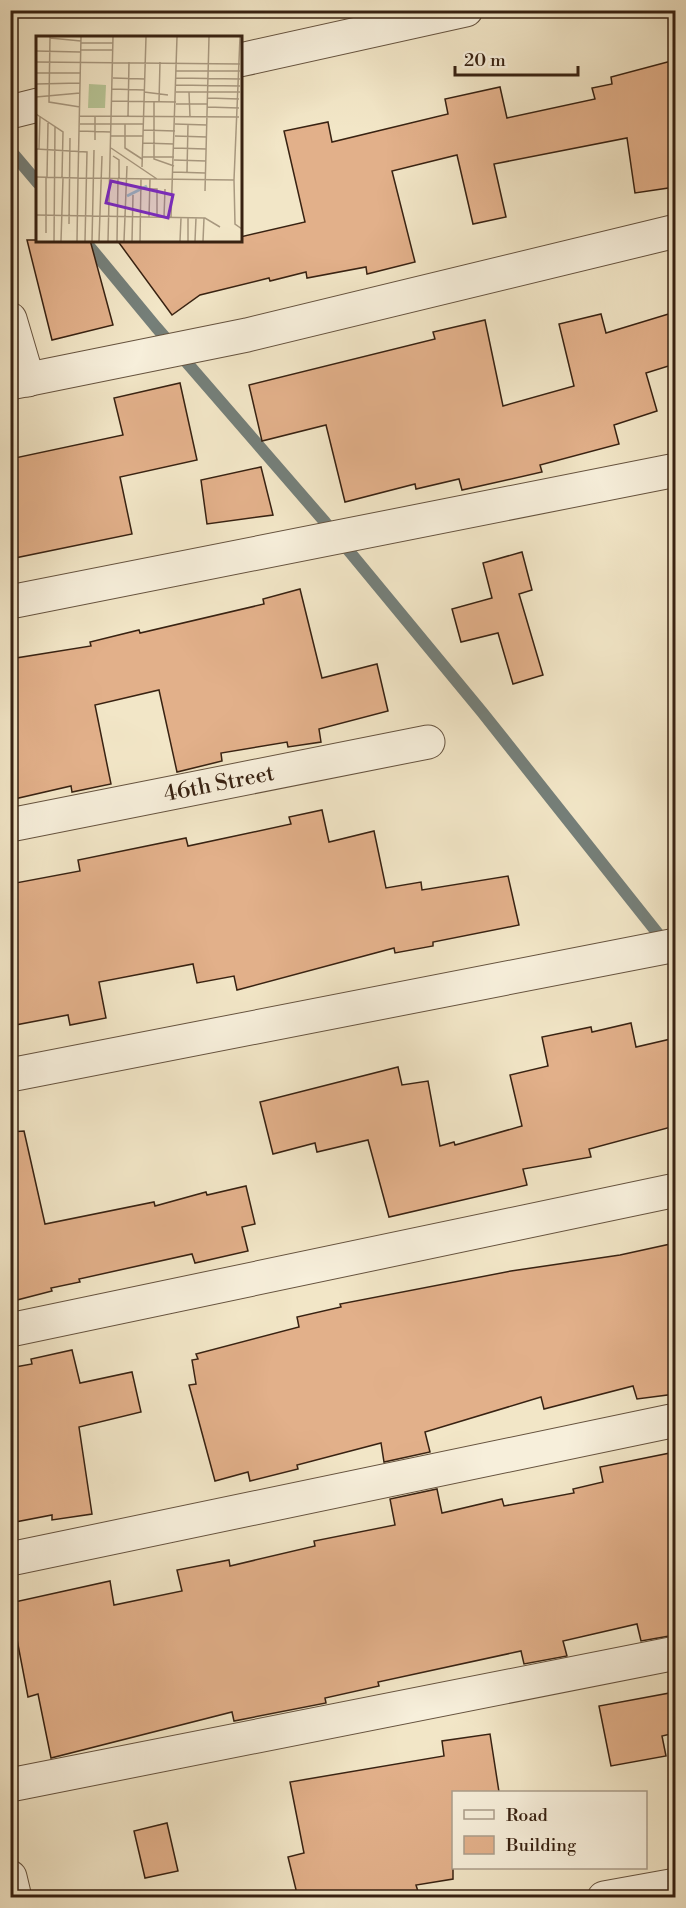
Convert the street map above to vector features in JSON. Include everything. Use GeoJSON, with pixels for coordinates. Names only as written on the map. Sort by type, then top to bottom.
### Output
{"type":"FeatureCollection","features":[{"type":"Feature","properties":{"kind":"street"},"geometry":{"type":"LineString","coordinates":[[242,60],[466,10]]}},
{"type":"Feature","properties":{"kind":"street"},"geometry":{"type":"LineString","coordinates":[[10,112],[36,106]]}},
{"type":"Feature","properties":{"kind":"street"},"geometry":{"type":"LineString","coordinates":[[10,319],[19,382],[136,360],[247,335],[675,231]]}},
{"type":"Feature","properties":{"kind":"street"},"geometry":{"type":"LineString","coordinates":[[10,602],[675,470]]}},
{"type":"Feature","properties":{"kind":"street","name":"46th Street"},"geometry":{"type":"LineString","coordinates":[[10,825],[428,742]]}},
{"type":"Feature","properties":{"kind":"street"},"geometry":{"type":"LineString","coordinates":[[10,1075],[675,945]]}},
{"type":"Feature","properties":{"kind":"street"},"geometry":{"type":"LineString","coordinates":[[10,1330],[675,1190]]}},
{"type":"Feature","properties":{"kind":"street"},"geometry":{"type":"LineString","coordinates":[[10,1559],[675,1420]]}},
{"type":"Feature","properties":{"kind":"street"},"geometry":{"type":"LineString","coordinates":[[10,1785],[675,1653]]}},
{"type":"Feature","properties":{"kind":"street"},"geometry":{"type":"LineString","coordinates":[[10,1877],[15,1898]]}},
{"type":"Feature","properties":{"kind":"street"},"geometry":{"type":"LineString","coordinates":[[604,1898],[675,1885]]}},
{"type":"Feature","properties":{"kind":"building"},"geometry":{"type":"Polygon","coordinates":[[[675,60],[675,187],[635,193],[627,138],[494,164],[506,217],[473,224],[457,155],[392,171],[415,262],[367,274],[366,267],[307,278],[306,272],[270,281],[269,278],[200,295],[172,315],[118,242],[242,242],[242,237],[305,222],[284,131],[328,122],[332,142],[448,114],[445,99],[500,87],[507,118],[595,99],[592,88],[612,84],[611,77],[675,60]]]}},
{"type":"Feature","properties":{"kind":"building"},"geometry":{"type":"Polygon","coordinates":[[[27,240],[91,242],[113,325],[52,340],[27,240]]]}},
{"type":"Feature","properties":{"kind":"building"},"geometry":{"type":"Polygon","coordinates":[[[675,312],[675,364],[646,373],[657,411],[614,425],[619,444],[540,465],[542,472],[462,490],[459,479],[416,489],[415,484],[345,502],[326,425],[262,441],[249,385],[435,339],[433,332],[485,320],[503,406],[574,386],[559,324],[601,314],[606,333],[675,312]]]}},
{"type":"Feature","properties":{"kind":"building"},"geometry":{"type":"Polygon","coordinates":[[[180,383],[197,460],[120,477],[132,534],[10,559],[10,459],[123,435],[114,398],[180,383]]]}},
{"type":"Feature","properties":{"kind":"building"},"geometry":{"type":"Polygon","coordinates":[[[261,467],[273,515],[207,524],[201,480],[261,467]]]}},
{"type":"Feature","properties":{"kind":"building"},"geometry":{"type":"Polygon","coordinates":[[[522,552],[532,590],[519,594],[543,675],[513,684],[498,633],[461,642],[452,609],[492,598],[483,563],[522,552]]]}},
{"type":"Feature","properties":{"kind":"building"},"geometry":{"type":"Polygon","coordinates":[[[300,589],[322,678],[377,664],[388,711],[319,729],[321,742],[288,747],[287,742],[221,753],[222,761],[177,772],[159,690],[95,705],[111,784],[72,792],[71,786],[10,800],[10,659],[91,646],[90,642],[139,630],[140,633],[264,604],[263,599],[300,589]]]}},
{"type":"Feature","properties":{"kind":"building"},"geometry":{"type":"Polygon","coordinates":[[[322,810],[329,842],[374,831],[386,888],[421,882],[422,890],[508,876],[519,925],[433,942],[433,946],[395,953],[394,948],[237,990],[234,976],[197,983],[193,964],[99,982],[106,1018],[70,1025],[68,1015],[10,1026],[10,884],[80,871],[78,860],[186,838],[188,846],[291,824],[289,817],[322,810]]]}},
{"type":"Feature","properties":{"kind":"building"},"geometry":{"type":"Polygon","coordinates":[[[631,1023],[636,1047],[675,1038],[675,1126],[589,1149],[591,1157],[523,1169],[527,1185],[389,1217],[368,1140],[317,1152],[315,1143],[273,1154],[260,1102],[398,1067],[402,1085],[428,1081],[440,1146],[454,1142],[455,1145],[522,1126],[510,1075],[548,1066],[542,1037],[591,1027],[592,1032],[631,1023]]]}},
{"type":"Feature","properties":{"kind":"building"},"geometry":{"type":"Polygon","coordinates":[[[24,1131],[45,1224],[154,1202],[155,1206],[206,1192],[207,1195],[246,1186],[255,1224],[242,1227],[248,1251],[195,1263],[192,1254],[79,1279],[80,1282],[51,1288],[52,1291],[17,1300],[10,1270],[10,1132],[24,1131]]]}},
{"type":"Feature","properties":{"kind":"building"},"geometry":{"type":"Polygon","coordinates":[[[675,1243],[675,1316],[669,1318],[675,1362],[675,1394],[637,1399],[633,1386],[544,1409],[541,1397],[425,1432],[430,1452],[384,1462],[381,1443],[297,1465],[298,1469],[250,1481],[248,1472],[215,1481],[189,1385],[196,1384],[192,1360],[198,1359],[196,1354],[299,1327],[297,1317],[341,1307],[340,1304],[511,1271],[620,1255],[675,1243]]]}},
{"type":"Feature","properties":{"kind":"building"},"geometry":{"type":"Polygon","coordinates":[[[72,1350],[80,1383],[132,1372],[141,1412],[79,1427],[92,1514],[52,1520],[52,1515],[10,1523],[10,1368],[32,1364],[31,1359],[72,1350]]]}},
{"type":"Feature","properties":{"kind":"building"},"geometry":{"type":"Polygon","coordinates":[[[675,1452],[675,1635],[641,1641],[637,1624],[563,1641],[567,1656],[524,1664],[521,1651],[378,1682],[379,1686],[325,1698],[326,1703],[234,1721],[232,1712],[51,1758],[38,1694],[28,1697],[10,1603],[110,1581],[114,1605],[182,1591],[177,1570],[229,1560],[230,1566],[315,1546],[314,1541],[395,1525],[390,1499],[437,1489],[442,1513],[502,1499],[504,1506],[574,1493],[573,1489],[603,1482],[600,1467],[675,1452]]]}},
{"type":"Feature","properties":{"kind":"building"},"geometry":{"type":"Polygon","coordinates":[[[675,1692],[675,1733],[662,1736],[666,1756],[611,1766],[599,1706],[675,1692]]]}},
{"type":"Feature","properties":{"kind":"building"},"geometry":{"type":"Polygon","coordinates":[[[490,1734],[499,1791],[452,1791],[453,1879],[416,1885],[420,1898],[298,1898],[288,1857],[304,1853],[290,1782],[444,1756],[442,1741],[490,1734]]]}},
{"type":"Feature","properties":{"kind":"building"},"geometry":{"type":"Polygon","coordinates":[[[167,1823],[178,1871],[145,1878],[134,1831],[167,1823]]]}},
{"type":"Feature","properties":{"kind":"waterway"},"geometry":{"type":"LineString","coordinates":[[10,150],[36,181]]}},
{"type":"Feature","properties":{"kind":"waterway"},"geometry":{"type":"LineString","coordinates":[[86,242],[325,522],[482,712],[667,945]]}}]}
